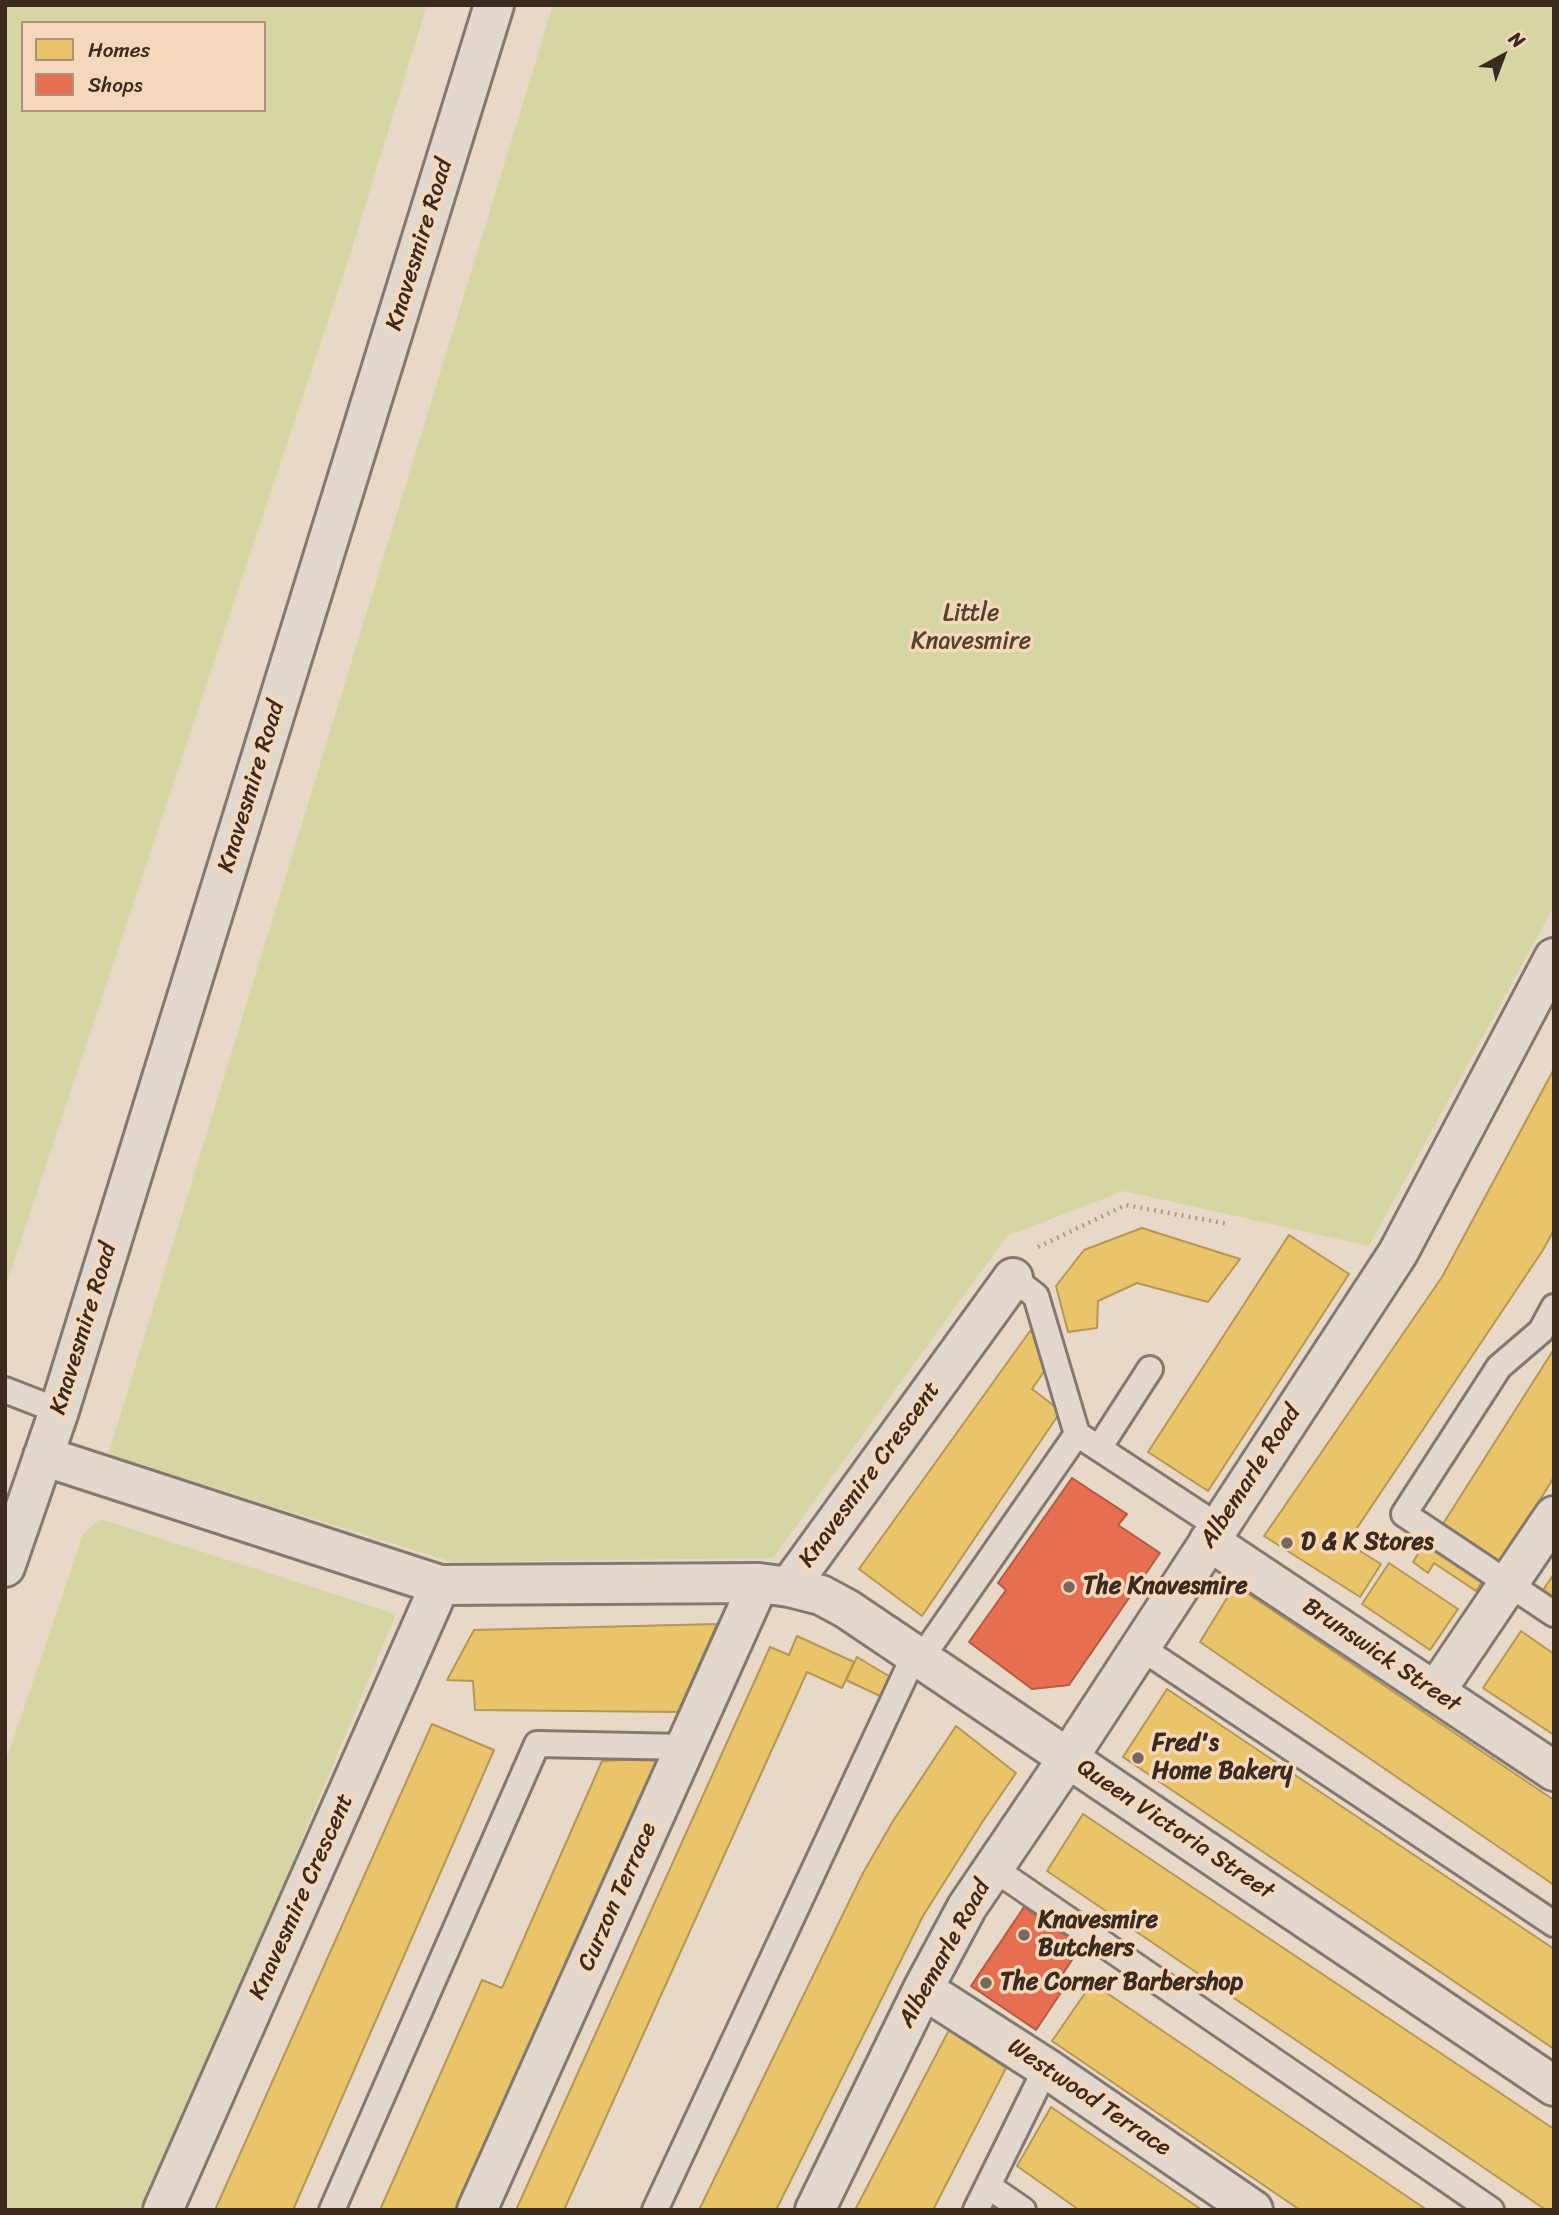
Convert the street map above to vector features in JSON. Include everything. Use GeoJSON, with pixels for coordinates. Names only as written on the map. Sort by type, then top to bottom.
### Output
{"type":"FeatureCollection","features":[{"type":"Feature","properties":{"kind":"street","name":"Knavesmire Road"},"geometry":{"type":"LineString","coordinates":[[5,1567],[59,1411],[494,5]]}},
{"type":"Feature","properties":{"kind":"street","name":"Albemarle Road"},"geometry":{"type":"LineString","coordinates":[[815,2210],[923,1989],[967,1907],[1068,1758],[1398,1253],[1554,958]]}},
{"type":"Feature","properties":{"kind":"street","name":"Knavesmire Crescent"},"geometry":{"type":"LineString","coordinates":[[774,1585],[1013,1278]]}},
{"type":"Feature","properties":{"kind":"street"},"geometry":{"type":"LineString","coordinates":[[43,1456],[440,1585],[774,1585]]}},
{"type":"Feature","properties":{"kind":"street"},"geometry":{"type":"LineString","coordinates":[[1435,1692],[1554,1516]]}},
{"type":"Feature","properties":{"kind":"street","name":"Brunswick Street"},"geometry":{"type":"LineString","coordinates":[[1214,1534],[1435,1692],[1554,1771]]}},
{"type":"Feature","properties":{"kind":"street","name":"Knavesmire Crescent"},"geometry":{"type":"LineString","coordinates":[[163,2210],[440,1585]]}},
{"type":"Feature","properties":{"kind":"street","name":"Queen Victoria Street"},"geometry":{"type":"LineString","coordinates":[[774,1585],[821,1595],[847,1609],[1554,2087]]}},
{"type":"Feature","properties":{"kind":"street","name":"Curzon Terrace"},"geometry":{"type":"LineString","coordinates":[[477,2210],[685,1746],[774,1585]]}},
{"type":"Feature","properties":{"kind":"street","name":"Westwood Terrace"},"geometry":{"type":"LineString","coordinates":[[923,1989],[1046,2068],[1253,2210]]}},
{"type":"Feature","properties":{"kind":"lane"},"geometry":{"type":"LineString","coordinates":[[1013,1278],[1036,1296],[1077,1434],[1214,1534]]}},
{"type":"Feature","properties":{"kind":"lane"},"geometry":{"type":"LineString","coordinates":[[1554,1307],[1547,1335],[1499,1367],[1404,1514],[1554,1614]]}},
{"type":"Feature","properties":{"kind":"lane"},"geometry":{"type":"LineString","coordinates":[[1099,1448],[1150,1368]]}},
{"type":"Feature","properties":{"kind":"lane"},"geometry":{"type":"LineString","coordinates":[[5,1390],[59,1411]]}},
{"type":"Feature","properties":{"kind":"lane"},"geometry":{"type":"LineString","coordinates":[[655,2210],[917,1658],[1077,1434]]}},
{"type":"Feature","properties":{"kind":"lane"},"geometry":{"type":"LineString","coordinates":[[1140,1647],[1554,1924]]}},
{"type":"Feature","properties":{"kind":"lane"},"geometry":{"type":"LineString","coordinates":[[332,2210],[537,1744],[685,1746]]}},
{"type":"Feature","properties":{"kind":"lane"},"geometry":{"type":"LineString","coordinates":[[993,1868],[1491,2210]]}},
{"type":"Feature","properties":{"kind":"lane"},"geometry":{"type":"LineString","coordinates":[[976,2210],[1046,2068]]}},
{"type":"Feature","properties":{"kind":"lane"},"geometry":{"type":"LineString","coordinates":[[988,2186],[1023,2210]]}},
{"type":"Feature","properties":{"kind":"path"},"geometry":{"type":"LineString","coordinates":[[1013,1278],[1022,1254],[1126,1205],[1228,1224]]}},
{"type":"Feature","properties":{"kind":"green space"},"geometry":{"type":"Polygon","coordinates":[[[5,5],[427,5],[349,258],[5,1288],[5,5]]]}},
{"type":"Feature","properties":{"kind":"green space","name":"Little Knavesmire"},"geometry":{"type":"Polygon","coordinates":[[[553,5],[1554,5],[1554,906],[1369,1246],[1124,1191],[1007,1236],[773,1558],[452,1562],[108,1455],[553,5]]]}},
{"type":"Feature","properties":{"kind":"green space"},"geometry":{"type":"Polygon","coordinates":[[[100,1519],[396,1614],[210,2059],[143,2210],[5,2210],[5,1764],[83,1534],[100,1519]]]}},
{"type":"Feature","properties":{"kind":"building: Homes"},"geometry":{"type":"Polygon","coordinates":[[[1554,1069],[1554,1230],[1347,1543],[1381,1564],[1360,1597],[1264,1536],[1442,1277],[1554,1069]]]}},
{"type":"Feature","properties":{"kind":"building: Homes"},"geometry":{"type":"Polygon","coordinates":[[[1142,1228],[1240,1259],[1208,1302],[1137,1283],[1098,1301],[1097,1328],[1068,1332],[1056,1286],[1084,1250],[1142,1228]]]}},
{"type":"Feature","properties":{"kind":"building: Homes"},"geometry":{"type":"Polygon","coordinates":[[[1289,1235],[1349,1274],[1208,1491],[1148,1452],[1289,1235]]]}},
{"type":"Feature","properties":{"kind":"building: Homes"},"geometry":{"type":"Polygon","coordinates":[[[1030,1331],[1043,1342],[1052,1360],[1032,1389],[1061,1411],[922,1616],[859,1569],[1030,1331]]]}},
{"type":"Feature","properties":{"kind":"building: Homes"},"geometry":{"type":"Polygon","coordinates":[[[1554,1349],[1554,1477],[1500,1565],[1441,1527],[1554,1349]]]}},
{"type":"Feature","properties":{"kind":"building: Homes"},"geometry":{"type":"Polygon","coordinates":[[[1428,1538],[1486,1576],[1476,1591],[1434,1563],[1428,1573],[1413,1562],[1428,1538]]]}},
{"type":"Feature","properties":{"kind":"building: Homes"},"geometry":{"type":"Polygon","coordinates":[[[1389,1563],[1458,1609],[1430,1650],[1362,1604],[1389,1563]]]}},
{"type":"Feature","properties":{"kind":"building: Homes"},"geometry":{"type":"Polygon","coordinates":[[[1554,1574],[1554,1598],[1543,1590],[1554,1574]]]}},
{"type":"Feature","properties":{"kind":"building: Homes"},"geometry":{"type":"Polygon","coordinates":[[[1235,1585],[1554,1800],[1554,1885],[1200,1642],[1235,1585]]]}},
{"type":"Feature","properties":{"kind":"building: Homes"},"geometry":{"type":"Polygon","coordinates":[[[717,1624],[678,1712],[475,1710],[473,1681],[447,1680],[474,1630],[717,1624]]]}},
{"type":"Feature","properties":{"kind":"building: Homes"},"geometry":{"type":"Polygon","coordinates":[[[1521,1631],[1554,1654],[1554,1735],[1483,1688],[1521,1631]]]}},
{"type":"Feature","properties":{"kind":"building: Homes"},"geometry":{"type":"Polygon","coordinates":[[[797,1636],[854,1662],[842,1688],[807,1672],[564,2210],[516,2210],[770,1647],[789,1655],[797,1636]]]}},
{"type":"Feature","properties":{"kind":"building: Homes"},"geometry":{"type":"Polygon","coordinates":[[[857,1657],[892,1678],[882,1697],[846,1680],[857,1657]]]}},
{"type":"Feature","properties":{"kind":"building: Homes"},"geometry":{"type":"Polygon","coordinates":[[[1167,1689],[1554,1949],[1554,2049],[1123,1757],[1167,1689]]]}},
{"type":"Feature","properties":{"kind":"building: Homes"},"geometry":{"type":"Polygon","coordinates":[[[432,1724],[494,1750],[293,2210],[215,2210],[432,1724]]]}},
{"type":"Feature","properties":{"kind":"building: Homes"},"geometry":{"type":"Polygon","coordinates":[[[956,1726],[1016,1773],[923,1916],[776,2210],[699,2210],[863,1873],[893,1821],[956,1726]]]}},
{"type":"Feature","properties":{"kind":"building: Homes"},"geometry":{"type":"Polygon","coordinates":[[[659,1758],[455,2210],[380,2210],[482,1980],[502,1988],[602,1761],[659,1758]]]}},
{"type":"Feature","properties":{"kind":"building: Homes"},"geometry":{"type":"Polygon","coordinates":[[[1083,1814],[1554,2129],[1553,2210],[1546,2210],[1047,1871],[1083,1814]]]}},
{"type":"Feature","properties":{"kind":"building: Homes"},"geometry":{"type":"Polygon","coordinates":[[[1092,1983],[1427,2210],[1300,2210],[1052,2041],[1092,1983]]]}},
{"type":"Feature","properties":{"kind":"building: Homes"},"geometry":{"type":"Polygon","coordinates":[[[949,2030],[1006,2068],[933,2210],[855,2210],[949,2030]]]}},
{"type":"Feature","properties":{"kind":"building: Homes"},"geometry":{"type":"Polygon","coordinates":[[[1051,2107],[1202,2210],[1079,2210],[1017,2166],[1051,2107]]]}},
{"type":"Feature","properties":{"kind":"building: Shops","name":"The Knavesmire"},"geometry":{"type":"Polygon","coordinates":[[[1072,1478],[1127,1514],[1118,1525],[1160,1553],[1069,1685],[1032,1689],[969,1642],[1006,1590],[998,1583],[1072,1478]]]}},
{"type":"Feature","properties":{"kind":"building: Shops"},"geometry":{"type":"Polygon","coordinates":[[[1024,1907],[1081,1946],[1055,1986],[1062,1991],[1036,2030],[971,1986],[1024,1907]]]}},
{"type":"Feature","properties":{"kind":"place","name":"D & K Stores"},"geometry":{"type":"Point","coordinates":[1287,1543]}},
{"type":"Feature","properties":{"kind":"place","name":"The Knavesmire"},"geometry":{"type":"Point","coordinates":[1069,1587]}},
{"type":"Feature","properties":{"kind":"place","name":"Fred's Home Bakery"},"geometry":{"type":"Point","coordinates":[1138,1758]}},
{"type":"Feature","properties":{"kind":"place","name":"Knavesmire Butchers"},"geometry":{"type":"Point","coordinates":[1024,1935]}},
{"type":"Feature","properties":{"kind":"place","name":"The Corner Barbershop"},"geometry":{"type":"Point","coordinates":[986,1983]}}]}
